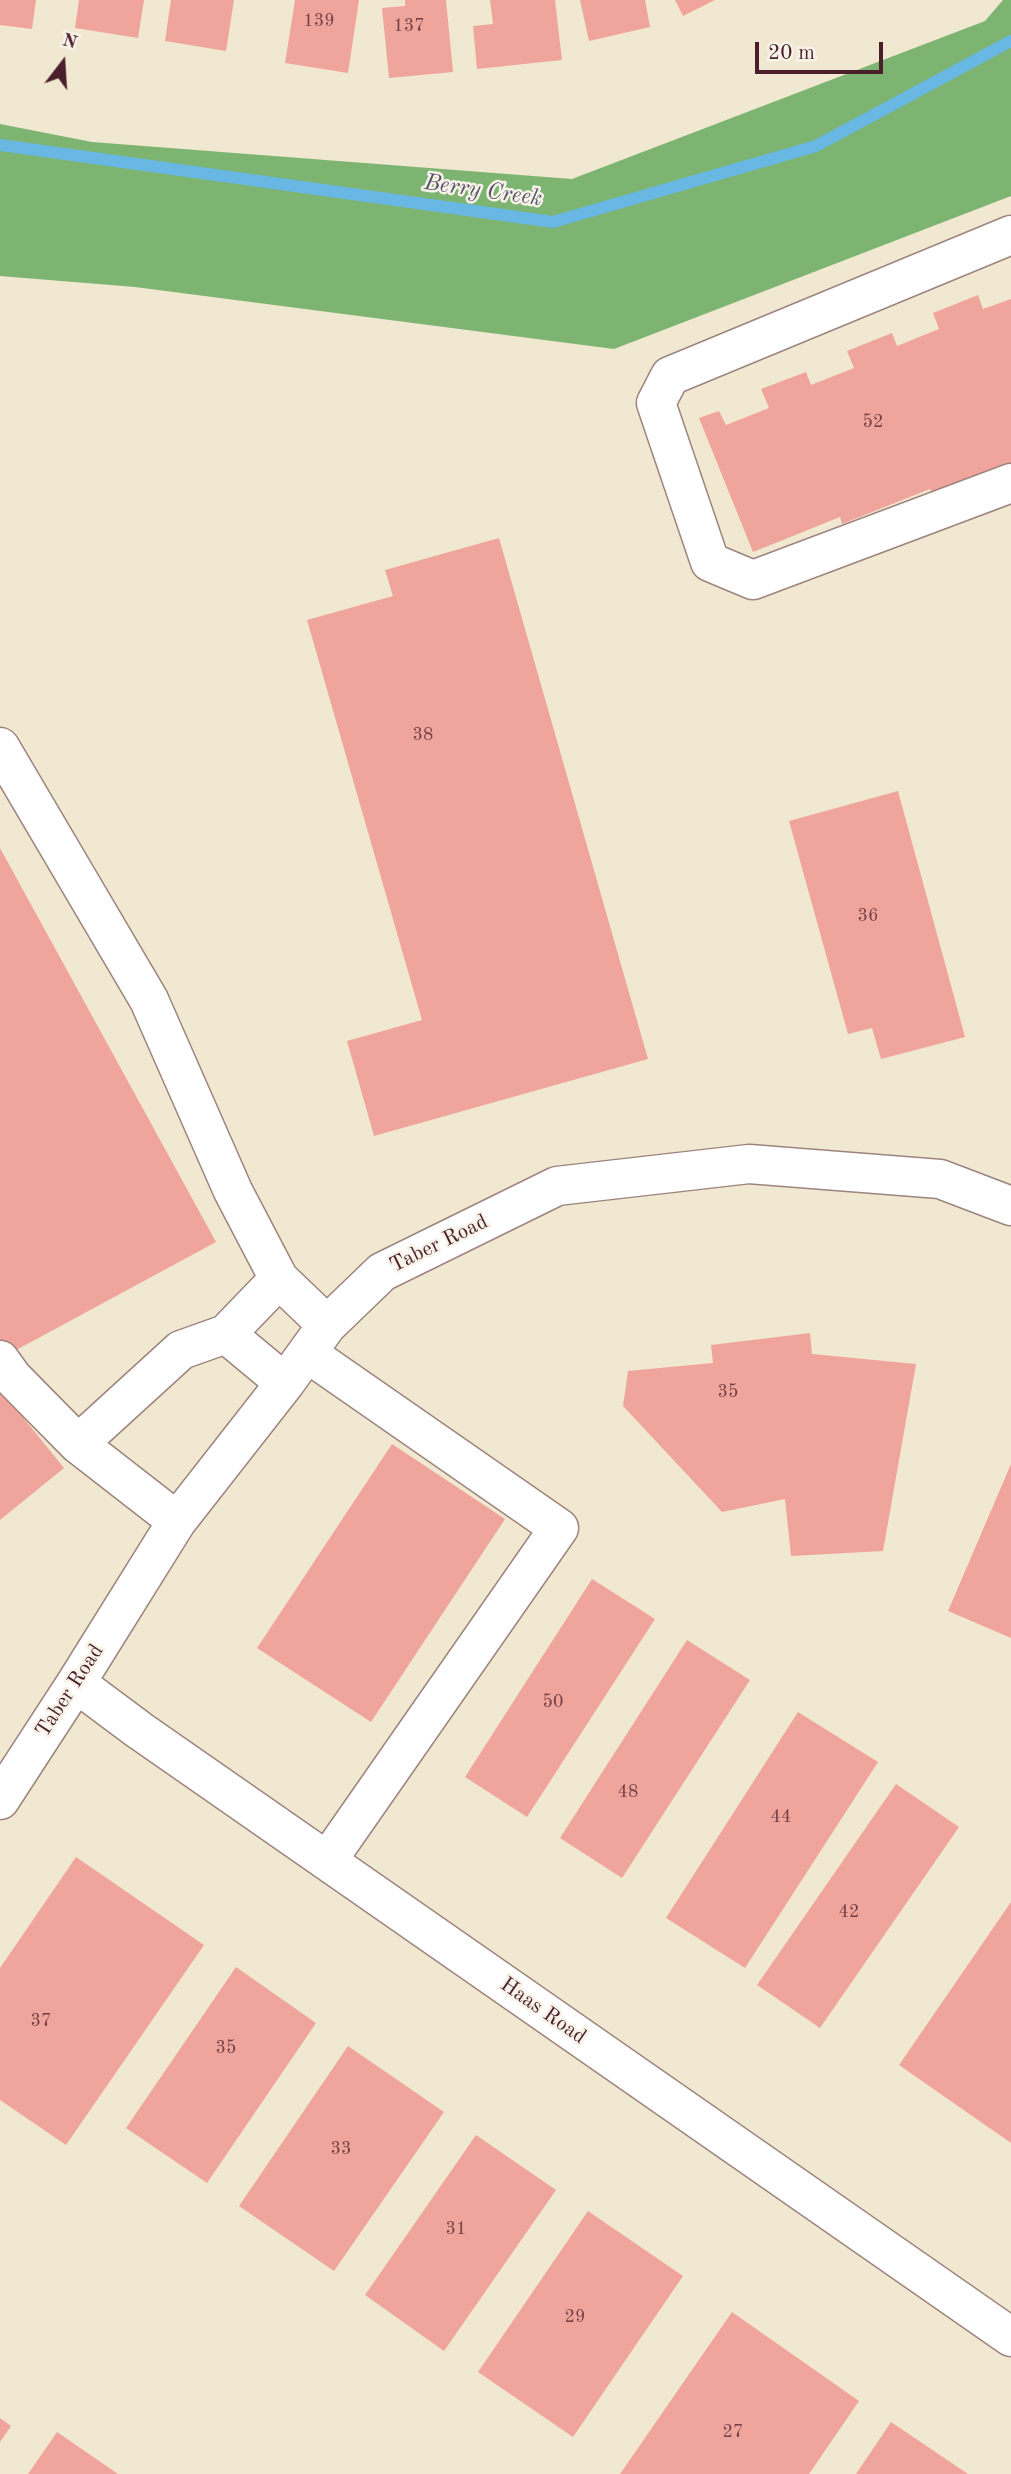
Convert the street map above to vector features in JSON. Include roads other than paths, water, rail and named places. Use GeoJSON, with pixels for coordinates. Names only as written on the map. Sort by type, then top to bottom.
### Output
{"type":"FeatureCollection","features":[{"type":"Feature","properties":{"kind":"street"},"geometry":{"type":"LineString","coordinates":[[1011,235],[670,376],[656,403],[710,562],[753,580],[1011,483]]}},
{"type":"Feature","properties":{"kind":"street"},"geometry":{"type":"LineString","coordinates":[[0,747],[149,1000],[233,1191],[279,1279],[306,1354]]}},
{"type":"Feature","properties":{"kind":"street","name":"Taber Road"},"geometry":{"type":"LineString","coordinates":[[0,1800],[177,1521],[306,1354],[382,1272],[556,1186],[749,1164],[940,1179],[1011,1206]]}},
{"type":"Feature","properties":{"kind":"street"},"geometry":{"type":"LineString","coordinates":[[78,1444],[181,1350],[226,1334],[279,1279]]}},
{"type":"Feature","properties":{"kind":"street"},"geometry":{"type":"LineString","coordinates":[[226,1334],[306,1354],[559,1528],[327,1861]]}},
{"type":"Feature","properties":{"kind":"street"},"geometry":{"type":"LineString","coordinates":[[0,1360],[13,1378],[78,1444],[177,1521]]}},
{"type":"Feature","properties":{"kind":"street","name":"Haas Road"},"geometry":{"type":"LineString","coordinates":[[76,1684],[1011,2337]]}},
{"type":"Feature","properties":{"kind":"waterway","name":"Berry Creek"},"geometry":{"type":"LineString","coordinates":[[0,145],[553,222],[816,146],[1011,41]]}}]}
